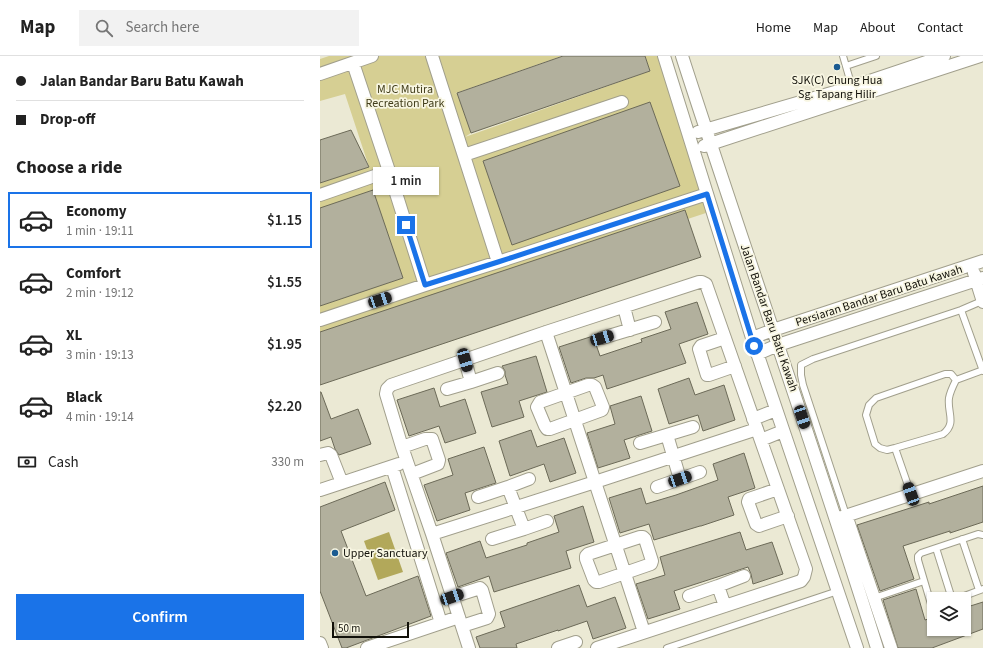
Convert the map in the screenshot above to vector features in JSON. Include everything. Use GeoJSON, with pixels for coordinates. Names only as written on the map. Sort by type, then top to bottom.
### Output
{"type":"FeatureCollection","features":[{"type":"Feature","properties":{"kind":"street"},"geometry":{"type":"LineString","coordinates":[[320,74],[372,56]]}},
{"type":"Feature","properties":{"kind":"street"},"geometry":{"type":"LineString","coordinates":[[432,56],[498,262]]}},
{"type":"Feature","properties":{"kind":"street","name":"Jalan Bandar Baru Batu Kawah"},"geometry":{"type":"LineString","coordinates":[[664,56],[757,354],[857,648]]}},
{"type":"Feature","properties":{"kind":"street","name":"Jalan Bandar Baru Batu Kawah"},"geometry":{"type":"LineString","coordinates":[[682,56],[714,157],[778,345],[841,517],[857,585],[877,648]]}},
{"type":"Feature","properties":{"kind":"street"},"geometry":{"type":"LineString","coordinates":[[689,135],[852,87],[944,56]]}},
{"type":"Feature","properties":{"kind":"street"},"geometry":{"type":"LineString","coordinates":[[694,150],[980,56]]}},
{"type":"Feature","properties":{"kind":"street"},"geometry":{"type":"LineString","coordinates":[[352,62],[390,171],[425,285]]}},
{"type":"Feature","properties":{"kind":"street"},"geometry":{"type":"LineString","coordinates":[[464,155],[622,102]]}},
{"type":"Feature","properties":{"kind":"street"},"geometry":{"type":"LineString","coordinates":[[320,195],[390,171]]}},
{"type":"Feature","properties":{"kind":"street"},"geometry":{"type":"LineString","coordinates":[[320,320],[707,194]]}},
{"type":"Feature","properties":{"kind":"street","name":"Persiaran Bandar Baru Batu Kawah"},"geometry":{"type":"LineString","coordinates":[[752,338],[983,261]]}},
{"type":"Feature","properties":{"kind":"street"},"geometry":{"type":"LineString","coordinates":[[971,265],[979,279],[983,302]]}},
{"type":"Feature","properties":{"kind":"street","name":"Persiaran Bandar Baru Batu Kawah"},"geometry":{"type":"LineString","coordinates":[[757,354],[778,345],[979,279]]}},
{"type":"Feature","properties":{"kind":"street"},"geometry":{"type":"LineString","coordinates":[[469,648],[402,447],[386,394],[387,389],[391,385],[546,332],[702,282],[706,284],[788,516],[806,569],[804,577],[801,581],[597,648]]}},
{"type":"Feature","properties":{"kind":"street"},"geometry":{"type":"LineString","coordinates":[[624,306],[630,330]]}},
{"type":"Feature","properties":{"kind":"street"},"geometry":{"type":"LineString","coordinates":[[602,338],[656,322]]}},
{"type":"Feature","properties":{"kind":"street"},"geometry":{"type":"LineString","coordinates":[[546,332],[644,632]]}},
{"type":"Feature","properties":{"kind":"street"},"geometry":{"type":"LineString","coordinates":[[725,338],[699,348],[707,375],[735,366]]}},
{"type":"Feature","properties":{"kind":"street"},"geometry":{"type":"LineString","coordinates":[[465,360],[471,382]]}},
{"type":"Feature","properties":{"kind":"street"},"geometry":{"type":"LineString","coordinates":[[447,389],[498,373]]}},
{"type":"Feature","properties":{"kind":"street"},"geometry":{"type":"LineString","coordinates":[[588,385],[592,385],[595,387],[603,407],[602,410],[575,420],[547,429],[537,407],[540,402],[588,385]]}},
{"type":"Feature","properties":{"kind":"street"},"geometry":{"type":"LineString","coordinates":[[757,429],[776,410]]}},
{"type":"Feature","properties":{"kind":"street"},"geometry":{"type":"LineString","coordinates":[[640,443],[693,427]]}},
{"type":"Feature","properties":{"kind":"street"},"geometry":{"type":"LineString","coordinates":[[432,534],[757,429],[784,431]]}},
{"type":"Feature","properties":{"kind":"street"},"geometry":{"type":"LineString","coordinates":[[667,435],[680,479]]}},
{"type":"Feature","properties":{"kind":"street"},"geometry":{"type":"LineString","coordinates":[[402,447],[425,439],[432,439],[439,460],[438,464],[412,474]]}},
{"type":"Feature","properties":{"kind":"street"},"geometry":{"type":"LineString","coordinates":[[320,455],[328,453],[331,455],[342,483]]}},
{"type":"Feature","properties":{"kind":"street"},"geometry":{"type":"LineString","coordinates":[[320,490],[407,461]]}},
{"type":"Feature","properties":{"kind":"street"},"geometry":{"type":"LineString","coordinates":[[392,467],[441,623]]}},
{"type":"Feature","properties":{"kind":"street"},"geometry":{"type":"LineString","coordinates":[[891,648],[874,598],[841,517],[983,471]]}},
{"type":"Feature","properties":{"kind":"street"},"geometry":{"type":"LineString","coordinates":[[656,487],[700,472]]}},
{"type":"Feature","properties":{"kind":"street"},"geometry":{"type":"LineString","coordinates":[[478,497],[529,479]]}},
{"type":"Feature","properties":{"kind":"street"},"geometry":{"type":"LineString","coordinates":[[508,486],[524,529]]}},
{"type":"Feature","properties":{"kind":"street"},"geometry":{"type":"LineString","coordinates":[[778,489],[749,498],[748,502],[753,517],[756,524],[759,526],[788,516]]}},
{"type":"Feature","properties":{"kind":"street"},"geometry":{"type":"LineString","coordinates":[[492,539],[547,521]]}},
{"type":"Feature","properties":{"kind":"street"},"geometry":{"type":"LineString","coordinates":[[643,537],[652,561],[651,564],[625,573],[596,582],[586,556],[588,554],[643,537]]}},
{"type":"Feature","properties":{"kind":"street"},"geometry":{"type":"LineString","coordinates":[[689,596],[744,576]]}},
{"type":"Feature","properties":{"kind":"street"},"geometry":{"type":"LineString","coordinates":[[838,591],[857,585]]}},
{"type":"Feature","properties":{"kind":"street"},"geometry":{"type":"LineString","coordinates":[[718,586],[724,606]]}},
{"type":"Feature","properties":{"kind":"street"},"geometry":{"type":"LineString","coordinates":[[367,648],[395,644],[441,623],[487,618],[489,614],[482,590],[480,588],[452,597]]}},
{"type":"Feature","properties":{"kind":"street"},"geometry":{"type":"LineString","coordinates":[[558,648],[576,642]]}},
{"type":"Feature","properties":{"kind":"street"},"geometry":{"type":"LineString","coordinates":[[320,643],[322,648]]}},
{"type":"Feature","properties":{"kind":"lane"},"geometry":{"type":"LineString","coordinates":[[843,56],[852,87]]}},
{"type":"Feature","properties":{"kind":"lane"},"geometry":{"type":"LineString","coordinates":[[846,66],[876,56]]}},
{"type":"Feature","properties":{"kind":"lane"},"geometry":{"type":"LineString","coordinates":[[841,517],[800,375],[801,365],[813,359],[983,302]]}},
{"type":"Feature","properties":{"kind":"lane"},"geometry":{"type":"LineString","coordinates":[[956,380],[952,374],[945,374],[876,398],[869,405],[866,415],[875,444],[880,448],[887,450],[943,434],[948,430],[951,423],[949,400],[956,380],[983,371],[961,310]]}},
{"type":"Feature","properties":{"kind":"lane"},"geometry":{"type":"LineString","coordinates":[[895,448],[911,494]]}},
{"type":"Feature","properties":{"kind":"lane"},"geometry":{"type":"LineString","coordinates":[[927,592],[918,556],[921,553],[962,539],[978,534],[983,535]]}},
{"type":"Feature","properties":{"kind":"lane"},"geometry":{"type":"LineString","coordinates":[[962,539],[981,590],[971,594]]}},
{"type":"Feature","properties":{"kind":"lane"},"geometry":{"type":"LineString","coordinates":[[936,548],[950,592]]}},
{"type":"Feature","properties":{"kind":"lane"},"geometry":{"type":"LineString","coordinates":[[874,598],[924,581]]}},
{"type":"Feature","properties":{"kind":"lane"},"geometry":{"type":"LineString","coordinates":[[667,648],[838,591]]}},
{"type":"Feature","properties":{"kind":"green space","name":"MJC Mutira Recreation Park"},"geometry":{"type":"Polygon","coordinates":[[[329,56],[562,56],[453,94],[457,93],[471,133],[465,137],[650,71],[645,56],[664,56],[712,211],[320,340],[320,306],[403,278],[320,208],[320,183],[369,167],[345,94],[320,101],[320,59],[329,56]],[[651,105],[483,161],[494,193],[651,105]]]}},
{"type":"Feature","properties":{"kind":"shaded area"},"geometry":{"type":"Polygon","coordinates":[[[389,532],[403,572],[378,580],[364,541],[389,532]]]}},
{"type":"Feature","properties":{"kind":"building"},"geometry":{"type":"Polygon","coordinates":[[[563,56],[645,56],[650,71],[471,133],[457,93],[563,56]]]}},
{"type":"Feature","properties":{"kind":"building"},"geometry":{"type":"Polygon","coordinates":[[[650,102],[680,186],[512,245],[483,161],[650,102]]]}},
{"type":"Feature","properties":{"kind":"building"},"geometry":{"type":"Polygon","coordinates":[[[351,130],[369,167],[320,183],[320,140],[351,130]]]}},
{"type":"Feature","properties":{"kind":"building"},"geometry":{"type":"Polygon","coordinates":[[[373,190],[403,278],[320,306],[320,208],[373,190]]]}},
{"type":"Feature","properties":{"kind":"building"},"geometry":{"type":"Polygon","coordinates":[[[685,210],[701,257],[320,385],[320,332],[685,210]]]}},
{"type":"Feature","properties":{"kind":"building"},"geometry":{"type":"Polygon","coordinates":[[[697,302],[708,334],[679,344],[686,363],[607,389],[603,375],[594,378],[586,378],[571,383],[559,347],[593,336],[600,356],[642,342],[641,339],[671,329],[665,312],[697,302]]]}},
{"type":"Feature","properties":{"kind":"building"},"geometry":{"type":"Polygon","coordinates":[[[536,356],[547,392],[519,401],[524,417],[492,427],[481,392],[508,384],[505,371],[502,366],[536,356]]]}},
{"type":"Feature","properties":{"kind":"building"},"geometry":{"type":"Polygon","coordinates":[[[689,378],[695,395],[724,385],[735,420],[703,431],[698,415],[669,424],[658,389],[689,378]]]}},
{"type":"Feature","properties":{"kind":"building"},"geometry":{"type":"Polygon","coordinates":[[[434,388],[440,407],[465,399],[476,433],[445,443],[439,426],[409,436],[397,400],[434,388]]]}},
{"type":"Feature","properties":{"kind":"building"},"geometry":{"type":"Polygon","coordinates":[[[320,392],[331,419],[358,409],[371,444],[339,455],[335,449],[331,437],[320,441],[320,392]]]}},
{"type":"Feature","properties":{"kind":"building"},"geometry":{"type":"Polygon","coordinates":[[[641,396],[652,431],[624,440],[630,458],[598,468],[587,433],[615,424],[610,406],[641,396]]]}},
{"type":"Feature","properties":{"kind":"building"},"geometry":{"type":"Polygon","coordinates":[[[531,430],[537,447],[564,438],[576,473],[550,482],[544,464],[510,476],[499,441],[531,430]]]}},
{"type":"Feature","properties":{"kind":"building"},"geometry":{"type":"Polygon","coordinates":[[[484,447],[496,483],[465,493],[470,510],[437,521],[424,485],[453,475],[448,459],[484,447]]]}},
{"type":"Feature","properties":{"kind":"building"},"geometry":{"type":"Polygon","coordinates":[[[744,453],[755,488],[728,497],[734,515],[654,540],[649,524],[620,533],[609,498],[641,488],[646,504],[676,495],[718,480],[713,464],[744,453]]]}},
{"type":"Feature","properties":{"kind":"building","name":"Upper Sanctuary"},"geometry":{"type":"Polygon","coordinates":[[[385,482],[395,510],[341,531],[366,596],[418,576],[431,616],[346,648],[342,648],[320,591],[320,507],[385,482]]]}},
{"type":"Feature","properties":{"kind":"building"},"geometry":{"type":"Polygon","coordinates":[[[983,486],[983,522],[903,546],[914,579],[880,591],[857,525],[929,502],[929,504],[983,486]]]}},
{"type":"Feature","properties":{"kind":"building"},"geometry":{"type":"Polygon","coordinates":[[[583,506],[594,542],[566,551],[571,568],[494,592],[489,576],[458,587],[446,553],[480,541],[486,558],[527,545],[527,543],[559,532],[554,516],[583,506]]]}},
{"type":"Feature","properties":{"kind":"building"},"geometry":{"type":"Polygon","coordinates":[[[740,532],[746,550],[772,542],[783,574],[753,584],[748,567],[674,591],[680,609],[648,619],[636,584],[665,575],[660,557],[740,532]]]}},
{"type":"Feature","properties":{"kind":"building"},"geometry":{"type":"Polygon","coordinates":[[[579,585],[587,607],[615,597],[626,628],[593,639],[587,621],[516,644],[517,648],[480,648],[476,637],[505,627],[500,612],[579,585]]]}},
{"type":"Feature","properties":{"kind":"building"},"geometry":{"type":"Polygon","coordinates":[[[916,589],[925,620],[927,619],[927,636],[964,636],[932,648],[898,648],[883,600],[916,589]]]}},
{"type":"Feature","properties":{"kind":"building"},"geometry":{"type":"Polygon","coordinates":[[[983,602],[983,629],[971,633],[971,606],[983,602]]]}},
{"type":"Feature","properties":{"kind":"place","name":"SJK(C) Chung Hua Sg. Tapang Hilir"},"geometry":{"type":"Point","coordinates":[837,67]}},
{"type":"Feature","properties":{"kind":"place","name":"Upper Sanctuary"},"geometry":{"type":"Point","coordinates":[335,553]}},
{"type":"Feature","properties":{"kind":"route"},"geometry":{"type":"LineString","coordinates":[[406,225],[425,285],[707,194],[754,346]]}}]}
